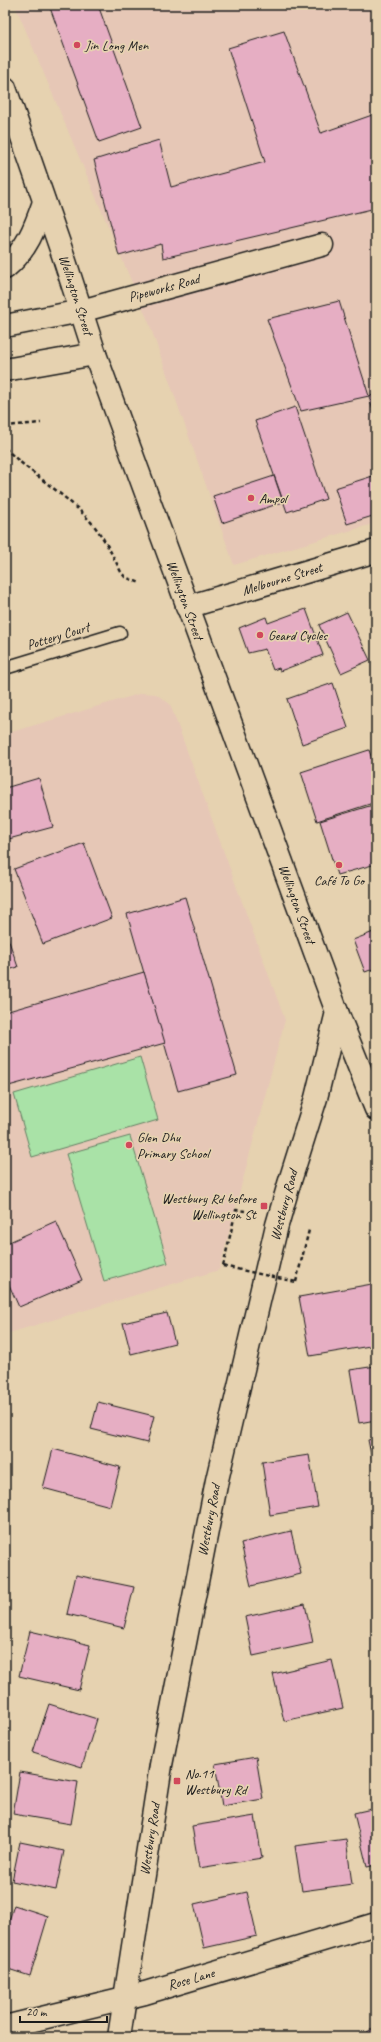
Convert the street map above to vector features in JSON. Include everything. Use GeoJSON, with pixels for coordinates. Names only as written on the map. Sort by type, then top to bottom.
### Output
{"type":"FeatureCollection","features":[{"type":"Feature","properties":{"kind":"main road","name":"Wellington Street"},"geometry":{"type":"LineString","coordinates":[[5,88],[95,354],[187,607],[337,1012],[376,1108]]}},
{"type":"Feature","properties":{"kind":"main road"},"geometry":{"type":"LineString","coordinates":[[5,268],[15,260],[26,247],[34,231],[44,202]]}},
{"type":"Feature","properties":{"kind":"main road","name":"Pipeworks Road"},"geometry":{"type":"LineString","coordinates":[[5,326],[81,311],[322,245]]}},
{"type":"Feature","properties":{"kind":"main road"},"geometry":{"type":"LineString","coordinates":[[5,370],[95,354]]}},
{"type":"Feature","properties":{"kind":"main road","name":"Melbourne Street"},"geometry":{"type":"LineString","coordinates":[[187,607],[376,551]]}},
{"type":"Feature","properties":{"kind":"main road","name":"Westbury Road"},"geometry":{"type":"LineString","coordinates":[[119,2037],[161,1765],[217,1480],[288,1184],[316,1098],[337,1012]]}},
{"type":"Feature","properties":{"kind":"main road","name":"Rose Lane"},"geometry":{"type":"LineString","coordinates":[[5,2027],[125,1997],[376,1924]]}},
{"type":"Feature","properties":{"kind":"lane","name":"Pottery Court"},"geometry":{"type":"LineString","coordinates":[[5,668],[120,633]]}},
{"type":"Feature","properties":{"kind":"path"},"geometry":{"type":"LineString","coordinates":[[5,426],[41,423]]}},
{"type":"Feature","properties":{"kind":"path"},"geometry":{"type":"LineString","coordinates":[[5,448],[31,472],[89,520],[104,541],[125,577],[140,583]]}},
{"type":"Feature","properties":{"kind":"path"},"geometry":{"type":"LineString","coordinates":[[245,1212],[236,1210],[223,1266],[296,1282],[309,1230]]}},
{"type":"Feature","properties":{"kind":"shaded area"},"geometry":{"type":"Polygon","coordinates":[[[15,5],[376,5],[376,523],[234,565],[149,323],[15,5]]]}},
{"type":"Feature","properties":{"kind":"shaded area","name":"Glen Dhu Primary School"},"geometry":{"type":"Polygon","coordinates":[[[142,693],[156,694],[170,704],[285,1020],[219,1270],[9,1333],[5,1350],[5,734],[142,693]]]}},
{"type":"Feature","properties":{"kind":"green space"},"geometry":{"type":"Polygon","coordinates":[[[140,1057],[158,1120],[32,1157],[14,1094],[140,1057]]]}},
{"type":"Feature","properties":{"kind":"green space"},"geometry":{"type":"Polygon","coordinates":[[[130,1136],[168,1263],[104,1281],[66,1154],[130,1136]]]}},
{"type":"Feature","properties":{"kind":"building"},"geometry":{"type":"Polygon","coordinates":[[[49,5],[98,5],[142,127],[99,142],[49,5]]]}},
{"type":"Feature","properties":{"kind":"building"},"geometry":{"type":"Polygon","coordinates":[[[284,31],[321,133],[375,114],[376,208],[163,258],[161,244],[119,256],[94,160],[159,140],[171,187],[265,162],[228,48],[284,31]]]}},
{"type":"Feature","properties":{"kind":"building"},"geometry":{"type":"Polygon","coordinates":[[[339,301],[369,396],[301,411],[267,319],[339,301]]]}},
{"type":"Feature","properties":{"kind":"building"},"geometry":{"type":"Polygon","coordinates":[[[376,394],[376,423],[369,396],[376,394]]]}},
{"type":"Feature","properties":{"kind":"building"},"geometry":{"type":"Polygon","coordinates":[[[295,407],[326,499],[287,512],[255,421],[295,407]]]}},
{"type":"Feature","properties":{"kind":"building"},"geometry":{"type":"Polygon","coordinates":[[[376,475],[376,515],[347,524],[335,488],[376,475]]]}},
{"type":"Feature","properties":{"kind":"building"},"geometry":{"type":"Polygon","coordinates":[[[274,476],[283,502],[222,523],[213,496],[274,476]]]}},
{"type":"Feature","properties":{"kind":"building"},"geometry":{"type":"Polygon","coordinates":[[[306,609],[323,655],[280,671],[279,668],[273,670],[265,649],[248,653],[239,628],[266,617],[268,623],[306,609]]]}},
{"type":"Feature","properties":{"kind":"building"},"geometry":{"type":"Polygon","coordinates":[[[347,612],[370,660],[341,673],[319,625],[347,612]]]}},
{"type":"Feature","properties":{"kind":"building"},"geometry":{"type":"Polygon","coordinates":[[[333,683],[348,728],[302,744],[287,699],[333,683]]]}},
{"type":"Feature","properties":{"kind":"building"},"geometry":{"type":"Polygon","coordinates":[[[369,750],[376,771],[376,802],[317,821],[301,772],[369,750]]]}},
{"type":"Feature","properties":{"kind":"building"},"geometry":{"type":"Polygon","coordinates":[[[39,778],[53,827],[5,840],[5,788],[39,778]]]}},
{"type":"Feature","properties":{"kind":"building"},"geometry":{"type":"Polygon","coordinates":[[[376,804],[376,864],[337,875],[320,821],[376,804]]]}},
{"type":"Feature","properties":{"kind":"building"},"geometry":{"type":"Polygon","coordinates":[[[84,843],[112,918],[43,944],[14,869],[84,843]]]}},
{"type":"Feature","properties":{"kind":"building"},"geometry":{"type":"Polygon","coordinates":[[[185,897],[237,1075],[178,1091],[127,914],[185,897]]]}},
{"type":"Feature","properties":{"kind":"building"},"geometry":{"type":"Polygon","coordinates":[[[5,930],[18,967],[5,971],[5,930]]]}},
{"type":"Feature","properties":{"kind":"building"},"geometry":{"type":"Polygon","coordinates":[[[376,931],[376,968],[365,972],[353,940],[376,931]]]}},
{"type":"Feature","properties":{"kind":"building"},"geometry":{"type":"Polygon","coordinates":[[[144,972],[165,1043],[5,1087],[5,1012],[144,972]]]}},
{"type":"Feature","properties":{"kind":"building"},"geometry":{"type":"Polygon","coordinates":[[[56,1221],[82,1280],[19,1307],[5,1276],[5,1244],[56,1221]]]}},
{"type":"Feature","properties":{"kind":"building"},"geometry":{"type":"Polygon","coordinates":[[[372,1284],[376,1306],[376,1345],[310,1356],[299,1297],[372,1284]]]}},
{"type":"Feature","properties":{"kind":"building"},"geometry":{"type":"Polygon","coordinates":[[[167,1313],[175,1343],[131,1354],[123,1323],[167,1313]]]}},
{"type":"Feature","properties":{"kind":"building"},"geometry":{"type":"Polygon","coordinates":[[[376,1366],[376,1420],[359,1423],[350,1370],[376,1366]]]}},
{"type":"Feature","properties":{"kind":"building"},"geometry":{"type":"Polygon","coordinates":[[[98,1402],[154,1416],[147,1443],[91,1429],[98,1402]]]}},
{"type":"Feature","properties":{"kind":"building"},"geometry":{"type":"Polygon","coordinates":[[[376,1438],[376,1479],[368,1440],[376,1438]]]}},
{"type":"Feature","properties":{"kind":"building"},"geometry":{"type":"Polygon","coordinates":[[[53,1449],[120,1467],[110,1506],[43,1488],[53,1449]]]}},
{"type":"Feature","properties":{"kind":"building"},"geometry":{"type":"Polygon","coordinates":[[[309,1455],[318,1507],[270,1515],[262,1462],[309,1455]]]}},
{"type":"Feature","properties":{"kind":"building"},"geometry":{"type":"Polygon","coordinates":[[[291,1531],[301,1574],[251,1586],[241,1543],[291,1531]]]}},
{"type":"Feature","properties":{"kind":"building"},"geometry":{"type":"Polygon","coordinates":[[[76,1575],[134,1587],[124,1628],[67,1614],[76,1575]]]}},
{"type":"Feature","properties":{"kind":"building"},"geometry":{"type":"Polygon","coordinates":[[[305,1604],[313,1643],[253,1656],[245,1617],[305,1604]]]}},
{"type":"Feature","properties":{"kind":"building"},"geometry":{"type":"Polygon","coordinates":[[[30,1631],[90,1645],[79,1690],[19,1676],[30,1631]]]}},
{"type":"Feature","properties":{"kind":"building"},"geometry":{"type":"Polygon","coordinates":[[[332,1660],[343,1708],[284,1721],[273,1674],[332,1660]]]}},
{"type":"Feature","properties":{"kind":"building"},"geometry":{"type":"Polygon","coordinates":[[[49,1704],[97,1719],[82,1767],[33,1752],[49,1704]]]}},
{"type":"Feature","properties":{"kind":"building"},"geometry":{"type":"Polygon","coordinates":[[[256,1757],[263,1799],[222,1806],[215,1764],[256,1757]]]}},
{"type":"Feature","properties":{"kind":"building"},"geometry":{"type":"Polygon","coordinates":[[[20,1772],[78,1782],[71,1824],[13,1814],[20,1772]]]}},
{"type":"Feature","properties":{"kind":"building"},"geometry":{"type":"Polygon","coordinates":[[[376,1808],[376,1865],[367,1867],[354,1813],[376,1808]]]}},
{"type":"Feature","properties":{"kind":"building"},"geometry":{"type":"Polygon","coordinates":[[[255,1816],[262,1858],[199,1868],[192,1826],[255,1816]]]}},
{"type":"Feature","properties":{"kind":"building"},"geometry":{"type":"Polygon","coordinates":[[[346,1839],[352,1884],[302,1891],[295,1846],[346,1839]]]}},
{"type":"Feature","properties":{"kind":"building"},"geometry":{"type":"Polygon","coordinates":[[[20,1842],[64,1851],[56,1890],[12,1881],[20,1842]]]}},
{"type":"Feature","properties":{"kind":"building"},"geometry":{"type":"Polygon","coordinates":[[[247,1892],[257,1936],[204,1948],[194,1904],[247,1892]]]}},
{"type":"Feature","properties":{"kind":"building"},"geometry":{"type":"Polygon","coordinates":[[[14,1905],[48,1916],[30,1976],[5,1968],[5,1926],[7,1927],[14,1905]]]}},
{"type":"Feature","properties":{"kind":"building"},"geometry":{"type":"Polygon","coordinates":[[[376,2026],[376,2037],[360,2037],[376,2026]]]}},
{"type":"Feature","properties":{"kind":"place","name":"Jin Long Men"},"geometry":{"type":"Point","coordinates":[77,45]}},
{"type":"Feature","properties":{"kind":"place","name":"Ampol"},"geometry":{"type":"Point","coordinates":[251,498]}},
{"type":"Feature","properties":{"kind":"place","name":"Geard Cycles"},"geometry":{"type":"Point","coordinates":[260,635]}},
{"type":"Feature","properties":{"kind":"place","name":"Café To Go"},"geometry":{"type":"Point","coordinates":[339,865]}},
{"type":"Feature","properties":{"kind":"place","name":"Glen Dhu Primary School"},"geometry":{"type":"Point","coordinates":[129,1145]}},
{"type":"Feature","properties":{"kind":"place","name":"Westbury Rd before Wellington St"},"geometry":{"type":"Point","coordinates":[264,1206]}},
{"type":"Feature","properties":{"kind":"place","name":"No.11 Westbury Rd"},"geometry":{"type":"Point","coordinates":[177,1781]}}]}
